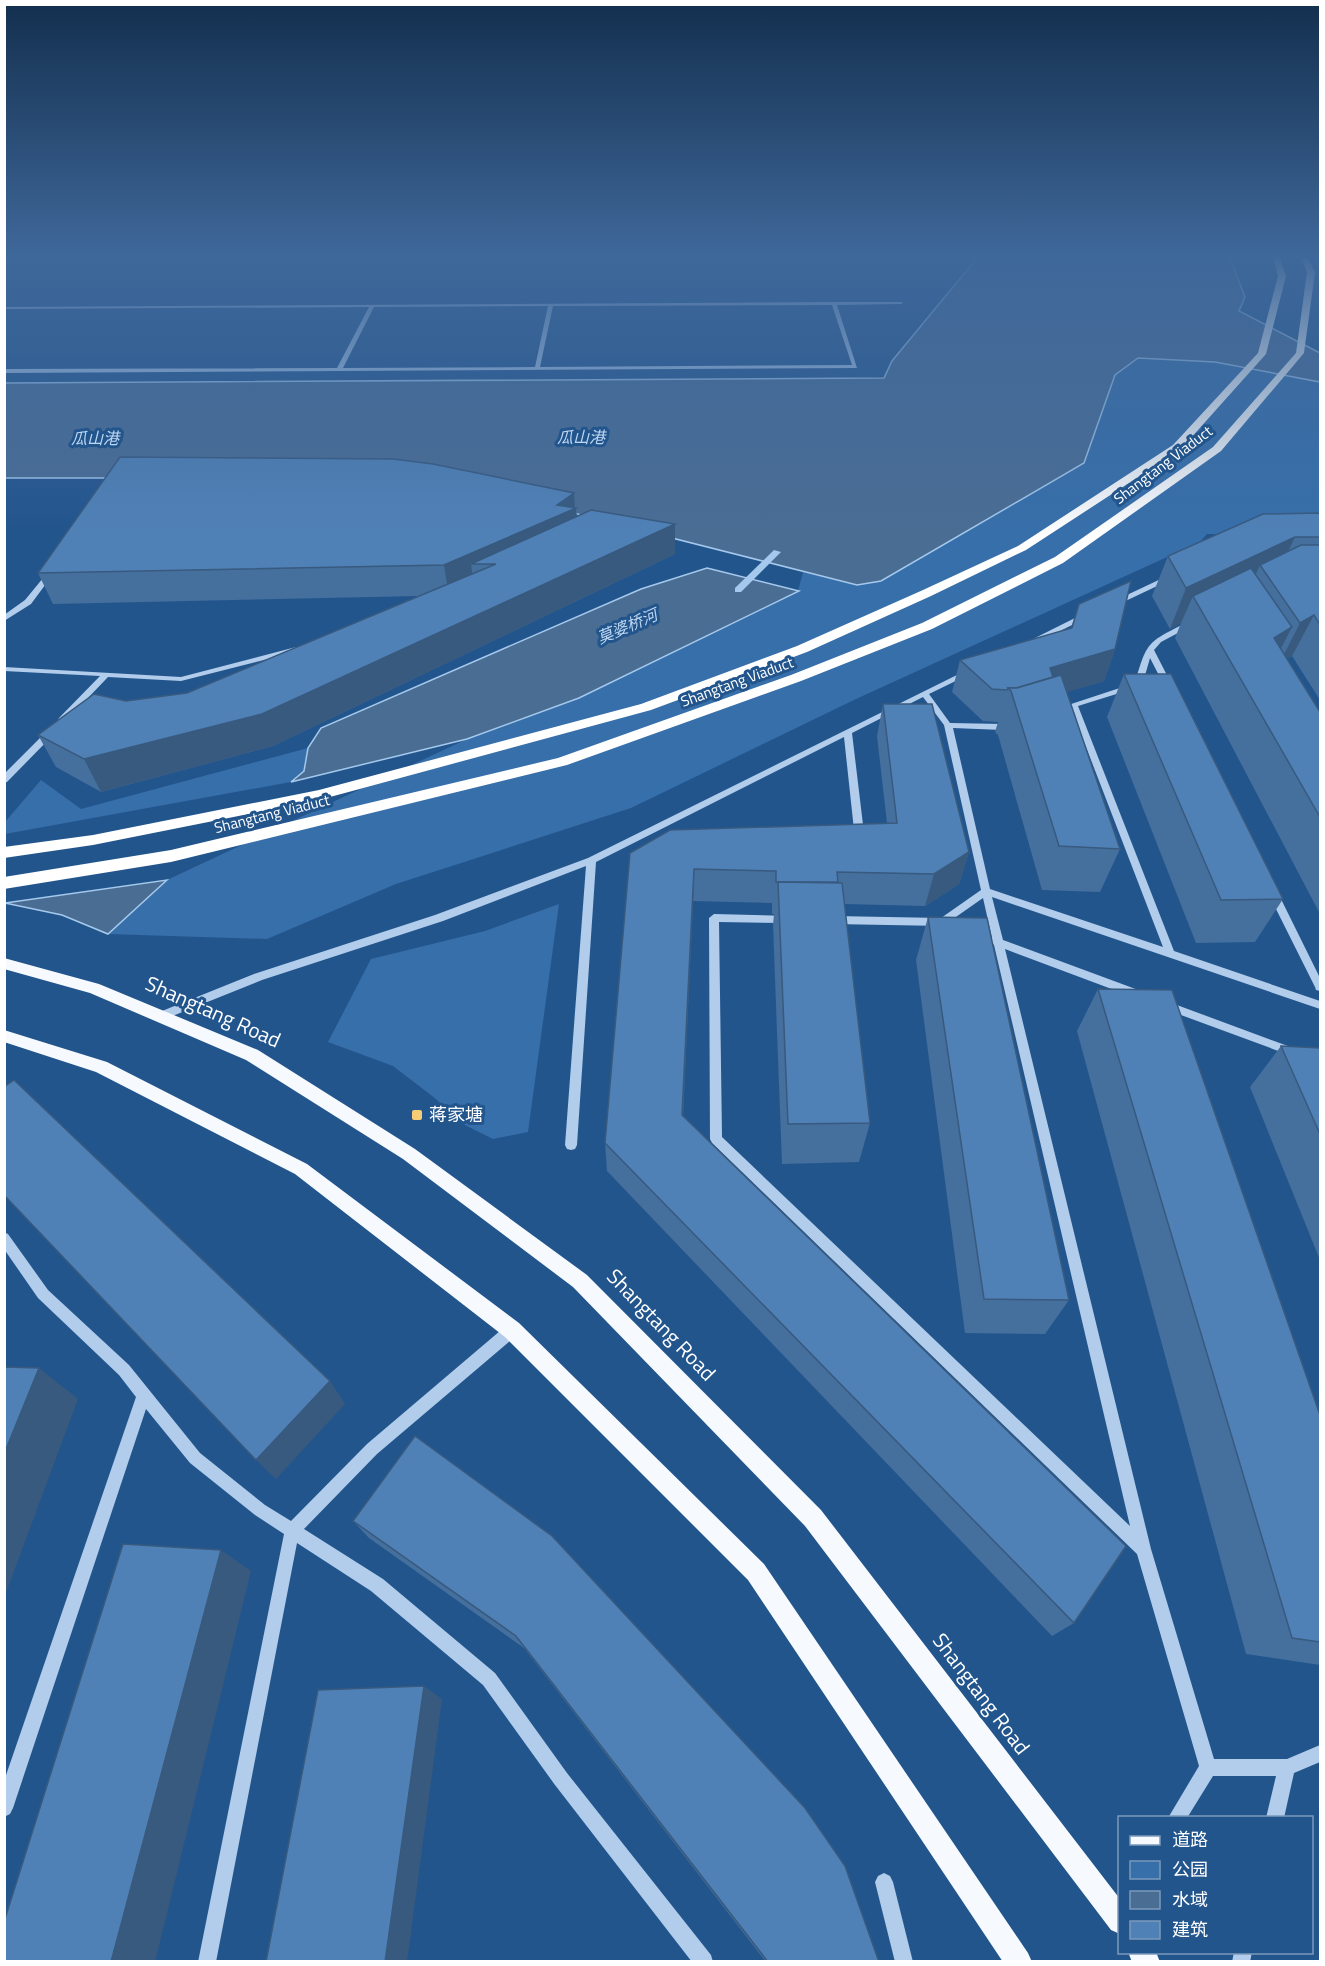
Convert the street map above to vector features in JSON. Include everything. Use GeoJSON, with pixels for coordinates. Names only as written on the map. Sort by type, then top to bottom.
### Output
{"type":"FeatureCollection","features":[{"type":"Feature","properties":{"kind":"highway","name":"Shangtang Viaduct"},"geometry":{"type":"LineString","coordinates":[[4,853],[93,840],[320,795],[646,707],[802,649],[1022,548],[1176,447],[1262,354],[1263,350]]}},
{"type":"Feature","properties":{"kind":"highway","name":"Shangtang Viaduct"},"geometry":{"type":"LineString","coordinates":[[4,883],[171,856],[562,762],[796,678],[927,626],[1059,560],[1217,449],[1300,350]]}},
{"type":"Feature","properties":{"kind":"main road","name":"Shangtang Road"},"geometry":{"type":"LineString","coordinates":[[4,963],[94,988],[252,1054],[409,1154],[580,1281],[813,1518],[1118,1917]]}},
{"type":"Feature","properties":{"kind":"main road"},"geometry":{"type":"LineString","coordinates":[[4,1036],[101,1067],[301,1169],[512,1330],[756,1572],[1019,1962]]}},
{"type":"Feature","properties":{"kind":"street"},"geometry":{"type":"LineString","coordinates":[[339,370],[349,350]]}},
{"type":"Feature","properties":{"kind":"street"},"geometry":{"type":"LineString","coordinates":[[537,368],[541,350]]}},
{"type":"Feature","properties":{"kind":"street"},"geometry":{"type":"LineString","coordinates":[[4,371],[855,367],[849,350]]}},
{"type":"Feature","properties":{"kind":"street"},"geometry":{"type":"LineString","coordinates":[[4,619],[28,602],[57,564]]}},
{"type":"Feature","properties":{"kind":"street"},"geometry":{"type":"LineString","coordinates":[[1101,610],[1176,575]]}},
{"type":"Feature","properties":{"kind":"street"},"geometry":{"type":"LineString","coordinates":[[1026,644],[1090,615]]}},
{"type":"Feature","properties":{"kind":"street"},"geometry":{"type":"LineString","coordinates":[[1054,711],[1139,684],[1149,648],[1155,642],[1194,623]]}},
{"type":"Feature","properties":{"kind":"street"},"geometry":{"type":"LineString","coordinates":[[4,669],[181,680],[310,645]]}},
{"type":"Feature","properties":{"kind":"street"},"geometry":{"type":"LineString","coordinates":[[1149,648],[1170,690]]}},
{"type":"Feature","properties":{"kind":"street"},"geometry":{"type":"LineString","coordinates":[[161,1016],[258,977],[439,918],[591,860],[975,669]]}},
{"type":"Feature","properties":{"kind":"street"},"geometry":{"type":"LineString","coordinates":[[4,780],[106,674]]}},
{"type":"Feature","properties":{"kind":"street"},"geometry":{"type":"LineString","coordinates":[[924,693],[948,725],[986,891],[993,941],[1143,1549],[1208,1767],[1178,1816]]}},
{"type":"Feature","properties":{"kind":"street"},"geometry":{"type":"LineString","coordinates":[[1074,705],[1170,953]]}},
{"type":"Feature","properties":{"kind":"street"},"geometry":{"type":"LineString","coordinates":[[948,725],[1003,727],[1023,721]]}},
{"type":"Feature","properties":{"kind":"street"},"geometry":{"type":"LineString","coordinates":[[847,833],[859,833],[848,731]]}},
{"type":"Feature","properties":{"kind":"street"},"geometry":{"type":"LineString","coordinates":[[649,831],[672,831]]}},
{"type":"Feature","properties":{"kind":"street"},"geometry":{"type":"LineString","coordinates":[[571,1145],[591,860]]}},
{"type":"Feature","properties":{"kind":"street"},"geometry":{"type":"LineString","coordinates":[[1267,881],[1320,987]]}},
{"type":"Feature","properties":{"kind":"street"},"geometry":{"type":"LineString","coordinates":[[986,891],[1320,1005]]}},
{"type":"Feature","properties":{"kind":"street"},"geometry":{"type":"LineString","coordinates":[[986,891],[949,924],[714,918],[716,1139],[1143,1549]]}},
{"type":"Feature","properties":{"kind":"street"},"geometry":{"type":"LineString","coordinates":[[993,941],[1144,997]]}},
{"type":"Feature","properties":{"kind":"street"},"geometry":{"type":"LineString","coordinates":[[1164,1007],[1298,1054]]}},
{"type":"Feature","properties":{"kind":"street"},"geometry":{"type":"LineString","coordinates":[[4,1238],[43,1294],[124,1370],[195,1458],[260,1510],[377,1585],[489,1680],[561,1779],[704,1962]]}},
{"type":"Feature","properties":{"kind":"street"},"geometry":{"type":"LineString","coordinates":[[207,1962],[292,1531],[372,1449],[512,1330]]}},
{"type":"Feature","properties":{"kind":"street"},"geometry":{"type":"LineString","coordinates":[[4,1808],[144,1395]]}},
{"type":"Feature","properties":{"kind":"street"},"geometry":{"type":"LineString","coordinates":[[1208,1767],[1287,1768],[1320,1754]]}},
{"type":"Feature","properties":{"kind":"street"},"geometry":{"type":"LineString","coordinates":[[1275,1816],[1287,1768]]}},
{"type":"Feature","properties":{"kind":"street"},"geometry":{"type":"LineString","coordinates":[[884,1882],[904,1962]]}},
{"type":"Feature","properties":{"kind":"green space"},"geometry":{"type":"Polygon","coordinates":[[[1138,358],[1215,362],[1320,382],[1320,534],[1207,534],[1200,542],[856,699],[631,808],[396,884],[267,939],[108,934],[167,880],[467,739],[579,698],[798,591],[803,572],[857,585],[881,581],[1084,463],[1115,375],[1138,358]]]}},
{"type":"Feature","properties":{"kind":"green space"},"geometry":{"type":"Polygon","coordinates":[[[308,748],[304,771],[291,782],[5,834],[5,822],[41,780],[81,809],[308,748]]]}},
{"type":"Feature","properties":{"kind":"green space"},"geometry":{"type":"Polygon","coordinates":[[[559,904],[528,1132],[493,1139],[461,1123],[436,1099],[393,1066],[328,1042],[371,959],[485,931],[559,904]]]}},
{"type":"Feature","properties":{"kind":"water","name":"瓜山港"},"geometry":{"type":"Polygon","coordinates":[[[901,350],[1314,350],[1320,353],[1320,382],[1215,362],[1138,358],[1115,375],[1084,463],[881,581],[857,585],[479,489],[123,478],[5,478],[4,383],[884,378],[892,361],[901,350]]]}},
{"type":"Feature","properties":{"kind":"water"},"geometry":{"type":"Polygon","coordinates":[[[707,568],[799,591],[579,698],[467,739],[291,782],[304,771],[308,748],[321,728],[641,589],[707,568]]]}},
{"type":"Feature","properties":{"kind":"water"},"geometry":{"type":"Polygon","coordinates":[[[167,880],[108,934],[62,915],[5,903],[167,880]]]}},
{"type":"Feature","properties":{"kind":"building"},"geometry":{"type":"Polygon","coordinates":[[[120,457],[393,459],[433,464],[574,493],[557,505],[576,508],[444,565],[38,573],[120,457]]]}},
{"type":"Feature","properties":{"kind":"building"},"geometry":{"type":"Polygon","coordinates":[[[591,510],[675,524],[262,714],[84,759],[38,735],[94,694],[126,701],[187,693],[496,564],[471,564],[591,510]]]}},
{"type":"Feature","properties":{"kind":"building"},"geometry":{"type":"Polygon","coordinates":[[[1320,513],[1320,537],[1295,537],[1186,588],[1168,556],[1263,514],[1320,513]]]}},
{"type":"Feature","properties":{"kind":"building"},"geometry":{"type":"Polygon","coordinates":[[[1301,545],[1320,545],[1320,625],[1314,615],[1300,623],[1260,565],[1301,545]]]}},
{"type":"Feature","properties":{"kind":"building"},"geometry":{"type":"Polygon","coordinates":[[[1251,568],[1292,627],[1274,638],[1320,712],[1320,817],[1193,596],[1251,568]]]}},
{"type":"Feature","properties":{"kind":"building"},"geometry":{"type":"Polygon","coordinates":[[[1131,581],[1115,649],[1050,668],[1053,677],[1007,690],[992,689],[960,660],[1072,628],[1079,604],[1131,581]]]}},
{"type":"Feature","properties":{"kind":"building"},"geometry":{"type":"Polygon","coordinates":[[[1124,674],[1171,674],[1283,899],[1221,900],[1124,674]]]}},
{"type":"Feature","properties":{"kind":"building"},"geometry":{"type":"Polygon","coordinates":[[[1061,675],[1120,849],[1059,846],[1011,691],[1008,688],[1017,688],[1061,675]]]}},
{"type":"Feature","properties":{"kind":"building"},"geometry":{"type":"Polygon","coordinates":[[[883,704],[932,704],[969,852],[934,874],[837,872],[838,882],[776,882],[776,871],[694,869],[682,1115],[1126,1546],[1074,1623],[605,1143],[630,853],[670,830],[897,823],[883,704]]]}},
{"type":"Feature","properties":{"kind":"building"},"geometry":{"type":"Polygon","coordinates":[[[778,882],[842,883],[870,1123],[788,1124],[778,882]]]}},
{"type":"Feature","properties":{"kind":"building"},"geometry":{"type":"Polygon","coordinates":[[[928,917],[987,918],[1069,1300],[984,1299],[928,917]]]}},
{"type":"Feature","properties":{"kind":"building"},"geometry":{"type":"Polygon","coordinates":[[[1098,989],[1172,990],[1320,1415],[1320,1642],[1292,1638],[1098,989]]]}},
{"type":"Feature","properties":{"kind":"building"},"geometry":{"type":"Polygon","coordinates":[[[1281,1046],[1320,1048],[1320,1134],[1281,1046]]]}},
{"type":"Feature","properties":{"kind":"building"},"geometry":{"type":"Polygon","coordinates":[[[14,1080],[330,1381],[256,1460],[4,1195],[4,1087],[14,1080]]]}},
{"type":"Feature","properties":{"kind":"building"},"geometry":{"type":"Polygon","coordinates":[[[4,1367],[39,1368],[4,1454],[4,1367]]]}},
{"type":"Feature","properties":{"kind":"building"},"geometry":{"type":"Polygon","coordinates":[[[415,1436],[552,1536],[805,1808],[845,1866],[879,1962],[768,1962],[516,1636],[353,1521],[415,1436]]]}},
{"type":"Feature","properties":{"kind":"building"},"geometry":{"type":"Polygon","coordinates":[[[123,1544],[221,1550],[111,1962],[4,1962],[4,1922],[123,1544]]]}},
{"type":"Feature","properties":{"kind":"building"},"geometry":{"type":"Polygon","coordinates":[[[424,1686],[385,1962],[266,1962],[318,1690],[424,1686]]]}},
{"type":"Feature","properties":{"kind":"waterway","name":"莫婆桥河"},"geometry":{"type":"LineString","coordinates":[[738,590],[777,552]]}},
{"type":"Feature","properties":{"kind":"place","name":"蒋家塘"},"geometry":{"type":"Point","coordinates":[417,1115]}}]}
